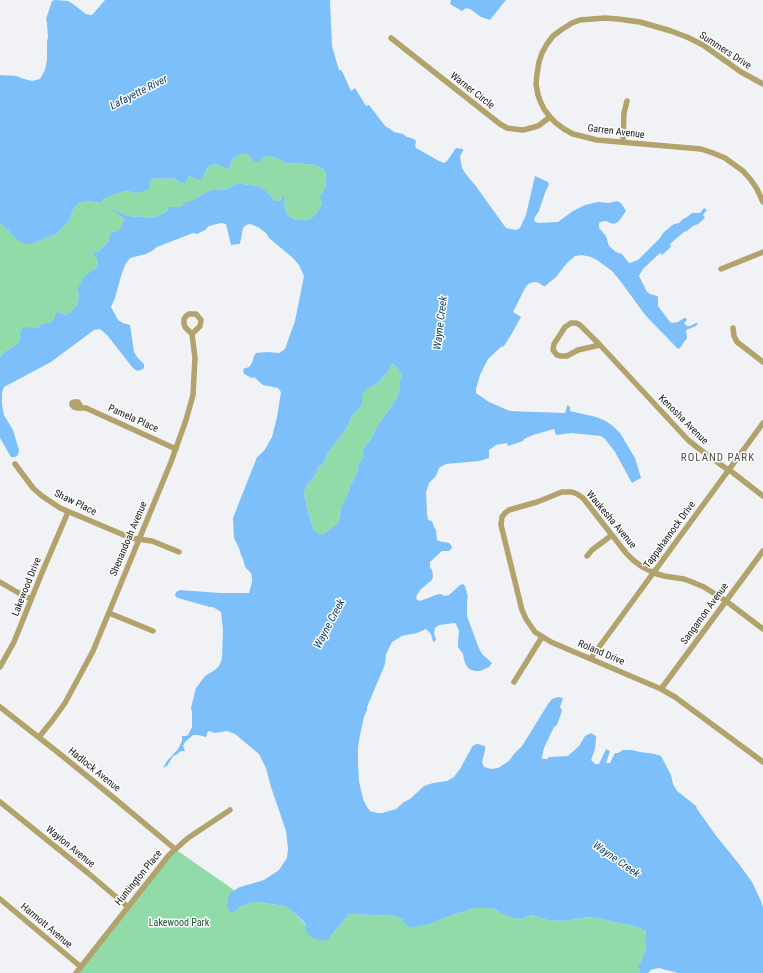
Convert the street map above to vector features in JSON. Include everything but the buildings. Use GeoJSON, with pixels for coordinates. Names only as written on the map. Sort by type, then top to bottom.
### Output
{"type":"FeatureCollection","features":[{"type":"Feature","properties":{"kind":"street","name":"Summers Drive"},"geometry":{"type":"LineString","coordinates":[[584,20],[605,18],[618,19],[640,22],[671,31],[703,45],[753,80],[763,84]]}},
{"type":"Feature","properties":{"kind":"street","name":"Garren Avenue"},"geometry":{"type":"LineString","coordinates":[[584,20],[572,23],[553,36],[545,48],[539,62],[536,84],[538,95],[544,109],[550,117],[564,129],[573,134],[597,140],[701,149],[713,153],[725,158],[743,171],[757,189],[763,202]]}},
{"type":"Feature","properties":{"kind":"street","name":"Warner Circle"},"geometry":{"type":"LineString","coordinates":[[391,38],[507,128],[524,130],[538,126],[550,117]]}},
{"type":"Feature","properties":{"kind":"street"},"geometry":{"type":"LineString","coordinates":[[623,142],[624,113],[627,101]]}},
{"type":"Feature","properties":{"kind":"street"},"geometry":{"type":"LineString","coordinates":[[721,270],[763,252]]}},
{"type":"Feature","properties":{"kind":"street","name":"Kenosha Avenue"},"geometry":{"type":"LineString","coordinates":[[600,345],[578,350],[567,356],[562,356],[555,353],[553,347],[565,326],[571,323],[580,324],[600,345],[688,440],[763,496]]}},
{"type":"Feature","properties":{"kind":"street"},"geometry":{"type":"LineString","coordinates":[[733,328],[734,336],[737,342],[763,362]]}},
{"type":"Feature","properties":{"kind":"street","name":"Shenandoah Avenue"},"geometry":{"type":"LineString","coordinates":[[39,738],[71,692],[93,651],[176,449],[193,395],[195,358],[192,334]]}},
{"type":"Feature","properties":{"kind":"street","name":"Pamela Place"},"geometry":{"type":"LineString","coordinates":[[81,408],[86,408],[176,449]]}},
{"type":"Feature","properties":{"kind":"street","name":"Tappahannock Drive"},"geometry":{"type":"LineString","coordinates":[[590,658],[763,423]]}},
{"type":"Feature","properties":{"kind":"street","name":"Shaw Place"},"geometry":{"type":"LineString","coordinates":[[16,464],[33,488],[51,503],[68,512],[131,538],[152,541],[179,552]]}},
{"type":"Feature","properties":{"kind":"street","name":"Roland Drive"},"geometry":{"type":"LineString","coordinates":[[570,492],[562,492],[537,502],[509,510],[502,518],[501,525],[522,610],[531,627],[535,632],[552,642],[661,689],[675,697],[763,762]]}},
{"type":"Feature","properties":{"kind":"street","name":"Waukesha Avenue"},"geometry":{"type":"LineString","coordinates":[[570,492],[583,498],[626,553],[641,566],[654,573],[684,579],[704,587],[726,601],[763,629]]}},
{"type":"Feature","properties":{"kind":"street","name":"Lakewood Drive"},"geometry":{"type":"LineString","coordinates":[[0,667],[14,642],[68,512]]}},
{"type":"Feature","properties":{"kind":"street"},"geometry":{"type":"LineString","coordinates":[[587,556],[592,550],[612,535]]}},
{"type":"Feature","properties":{"kind":"street","name":"Sangamon Avenue"},"geometry":{"type":"LineString","coordinates":[[661,689],[763,551]]}},
{"type":"Feature","properties":{"kind":"street"},"geometry":{"type":"LineString","coordinates":[[0,582],[31,598]]}},
{"type":"Feature","properties":{"kind":"street"},"geometry":{"type":"LineString","coordinates":[[109,613],[153,631]]}},
{"type":"Feature","properties":{"kind":"street"},"geometry":{"type":"LineString","coordinates":[[514,682],[542,637]]}},
{"type":"Feature","properties":{"kind":"street","name":"Hadlock Avenue"},"geometry":{"type":"LineString","coordinates":[[0,708],[120,803],[175,849]]}},
{"type":"Feature","properties":{"kind":"street","name":"Waylon Avenue"},"geometry":{"type":"LineString","coordinates":[[0,802],[128,907]]}},
{"type":"Feature","properties":{"kind":"street","name":"Huntington Place"},"geometry":{"type":"LineString","coordinates":[[76,973],[168,855],[193,834],[230,810]]}},
{"type":"Feature","properties":{"kind":"street","name":"Harmott Avenue"},"geometry":{"type":"LineString","coordinates":[[0,898],[81,967]]}},
{"type":"Feature","properties":{"kind":"green space"},"geometry":{"type":"Polygon","coordinates":[[[242,154],[250,156],[253,161],[259,162],[265,157],[269,156],[277,158],[285,163],[315,165],[325,170],[326,186],[320,196],[322,202],[321,206],[315,215],[306,220],[293,219],[287,214],[284,203],[285,197],[282,196],[281,200],[277,201],[274,200],[268,193],[256,186],[243,184],[236,184],[224,190],[213,189],[192,201],[184,203],[181,207],[169,207],[166,212],[153,218],[128,216],[112,209],[124,219],[118,232],[111,233],[106,245],[98,252],[98,264],[95,269],[85,275],[77,289],[79,297],[77,305],[71,312],[65,315],[59,312],[48,324],[42,324],[37,328],[20,333],[19,343],[5,351],[0,357],[0,224],[13,236],[32,244],[55,235],[69,221],[74,208],[79,203],[88,201],[102,203],[104,198],[125,191],[138,193],[151,180],[157,178],[172,178],[185,184],[190,176],[204,176],[209,166],[217,164],[224,168],[230,167],[233,158],[242,154]]]}},
{"type":"Feature","properties":{"kind":"green space"},"geometry":{"type":"Polygon","coordinates":[[[393,364],[397,367],[402,376],[399,383],[400,388],[397,398],[376,428],[371,439],[362,450],[364,455],[358,466],[357,474],[341,507],[338,523],[322,535],[319,535],[313,529],[305,499],[304,492],[307,485],[315,476],[318,467],[323,464],[329,451],[347,428],[352,416],[362,405],[362,395],[366,388],[378,383],[393,364]]]}},
{"type":"Feature","properties":{"kind":"green space","name":"Lakewood Park"},"geometry":{"type":"Polygon","coordinates":[[[175,849],[234,890],[231,892],[233,913],[241,906],[254,902],[285,906],[306,925],[330,937],[349,914],[395,916],[403,920],[433,923],[474,908],[492,908],[500,913],[520,919],[532,915],[547,920],[565,921],[588,917],[634,926],[645,930],[646,950],[641,963],[640,973],[75,973],[175,849]]]}},
{"type":"Feature","properties":{"kind":"water"},"geometry":{"type":"Polygon","coordinates":[[[105,0],[330,0],[332,46],[339,70],[343,73],[351,91],[355,88],[366,106],[369,105],[386,127],[394,132],[414,139],[416,141],[416,148],[439,161],[444,163],[447,161],[456,148],[463,149],[460,156],[462,168],[506,228],[516,230],[520,228],[526,215],[535,176],[548,182],[549,184],[539,211],[535,217],[534,221],[538,223],[558,222],[573,211],[585,205],[598,202],[609,203],[617,201],[621,203],[626,211],[619,221],[613,224],[606,221],[600,222],[599,228],[606,236],[609,246],[616,252],[622,254],[630,263],[638,260],[663,233],[674,224],[679,223],[692,213],[700,213],[704,208],[707,210],[703,215],[705,218],[684,232],[670,244],[671,247],[662,255],[660,253],[643,269],[639,276],[647,292],[658,297],[658,306],[670,322],[678,322],[686,318],[687,320],[684,323],[687,326],[698,323],[696,326],[686,330],[687,338],[678,349],[646,316],[612,271],[591,257],[582,255],[575,256],[566,264],[556,277],[545,286],[535,282],[526,286],[513,312],[521,317],[504,346],[488,359],[480,375],[476,393],[489,402],[510,411],[565,413],[568,405],[570,407],[570,411],[604,420],[620,433],[635,458],[641,478],[632,483],[615,452],[601,436],[571,433],[556,435],[554,429],[533,435],[524,439],[523,441],[508,446],[507,443],[496,445],[489,450],[489,458],[479,461],[446,464],[439,468],[436,476],[429,483],[426,492],[428,520],[432,521],[436,530],[437,540],[449,543],[452,548],[449,551],[442,551],[430,562],[433,576],[432,580],[421,589],[416,599],[420,601],[440,594],[445,596],[449,595],[463,584],[468,597],[467,616],[478,646],[482,654],[492,663],[489,667],[480,671],[469,669],[464,660],[463,654],[458,647],[459,631],[455,623],[439,625],[435,628],[434,634],[436,640],[433,642],[431,634],[426,629],[417,633],[402,636],[392,642],[386,654],[385,664],[364,717],[358,748],[359,781],[363,799],[367,807],[370,811],[382,813],[396,809],[424,786],[447,781],[454,777],[474,745],[478,744],[485,746],[482,762],[484,767],[491,769],[498,768],[509,761],[522,746],[552,699],[558,697],[563,698],[560,707],[562,711],[557,725],[554,727],[544,748],[542,759],[568,756],[579,746],[585,736],[591,733],[596,736],[595,749],[591,760],[595,764],[599,764],[606,749],[610,751],[606,763],[610,763],[615,753],[623,750],[632,750],[661,756],[677,791],[696,806],[717,837],[752,882],[761,901],[763,908],[763,973],[678,973],[659,968],[651,970],[648,973],[640,973],[640,969],[637,966],[641,963],[646,950],[645,930],[634,926],[588,917],[565,921],[547,920],[532,915],[520,919],[500,913],[492,908],[474,908],[433,923],[410,928],[403,920],[395,916],[349,914],[325,941],[317,940],[311,937],[306,932],[306,925],[304,922],[285,906],[254,902],[241,906],[233,913],[227,908],[228,898],[231,892],[240,887],[264,880],[279,870],[287,858],[288,849],[286,831],[266,768],[259,754],[235,734],[227,731],[215,733],[209,731],[206,737],[193,735],[185,742],[183,746],[185,751],[181,751],[173,756],[167,766],[163,768],[178,749],[182,741],[182,736],[188,735],[192,727],[191,708],[196,688],[205,676],[219,666],[222,659],[223,630],[221,612],[213,607],[178,598],[175,595],[176,592],[180,590],[220,593],[249,593],[252,582],[251,573],[245,567],[234,538],[233,518],[257,457],[264,451],[272,437],[281,392],[278,388],[263,385],[254,377],[252,378],[244,374],[243,369],[249,367],[256,353],[279,353],[285,349],[295,321],[304,276],[299,265],[293,258],[269,238],[266,233],[258,227],[250,224],[243,228],[240,244],[231,245],[226,224],[221,223],[209,226],[197,234],[193,233],[157,247],[146,254],[130,258],[125,265],[111,307],[118,320],[130,325],[134,352],[144,364],[144,368],[137,371],[133,368],[107,335],[100,329],[94,330],[51,362],[4,387],[2,393],[2,405],[4,415],[13,430],[19,450],[18,455],[15,457],[11,457],[0,438],[0,357],[5,351],[19,343],[20,333],[23,327],[37,328],[42,324],[48,324],[54,319],[56,313],[59,312],[65,315],[71,312],[77,305],[79,297],[77,289],[85,275],[95,269],[98,264],[98,260],[93,253],[98,252],[106,245],[111,232],[117,232],[120,229],[124,219],[110,208],[128,216],[153,218],[166,212],[169,207],[181,207],[184,203],[192,201],[213,189],[224,190],[236,184],[243,184],[262,188],[274,200],[277,201],[281,200],[282,196],[285,197],[284,204],[287,214],[293,219],[306,220],[315,215],[321,206],[322,202],[320,196],[326,186],[325,170],[315,165],[285,163],[277,158],[269,156],[265,157],[259,162],[256,162],[253,161],[250,156],[242,154],[233,158],[230,167],[228,168],[224,168],[217,164],[209,166],[204,176],[200,180],[190,176],[185,184],[180,183],[173,178],[157,178],[151,180],[149,183],[149,189],[138,193],[125,191],[104,198],[102,203],[88,201],[79,203],[74,208],[69,221],[55,235],[32,244],[24,244],[0,224],[0,75],[17,76],[32,81],[40,79],[45,70],[47,60],[48,37],[46,19],[52,1],[68,1],[86,14],[92,15],[105,0]],[[393,364],[391,365],[388,372],[378,383],[366,389],[362,395],[362,405],[352,416],[347,428],[329,451],[323,464],[318,467],[315,476],[307,485],[304,492],[305,499],[313,529],[319,534],[322,535],[338,523],[341,507],[357,474],[358,466],[364,455],[362,450],[371,439],[376,428],[397,398],[400,388],[399,383],[402,376],[397,367],[393,364]]]}},
{"type":"Feature","properties":{"kind":"water"},"geometry":{"type":"Polygon","coordinates":[[[451,0],[506,0],[490,20],[481,17],[470,9],[466,8],[462,11],[450,4],[451,0]]]}},
{"type":"Feature","properties":{"kind":"district","name":"ROLAND PARK"},"geometry":{"type":"Point","coordinates":[718,458]}},
{"type":"Feature","properties":{"kind":"water label","name":"Lafayette River"},"geometry":{"type":"Point","coordinates":[139,93]}},
{"type":"Feature","properties":{"kind":"water label","name":"Wayne Creek"},"geometry":{"type":"Point","coordinates":[441,323]}},
{"type":"Feature","properties":{"kind":"water label","name":"Wayne Creek"},"geometry":{"type":"Point","coordinates":[330,624]}},
{"type":"Feature","properties":{"kind":"water label","name":"Wayne Creek"},"geometry":{"type":"Point","coordinates":[616,860]}}]}
